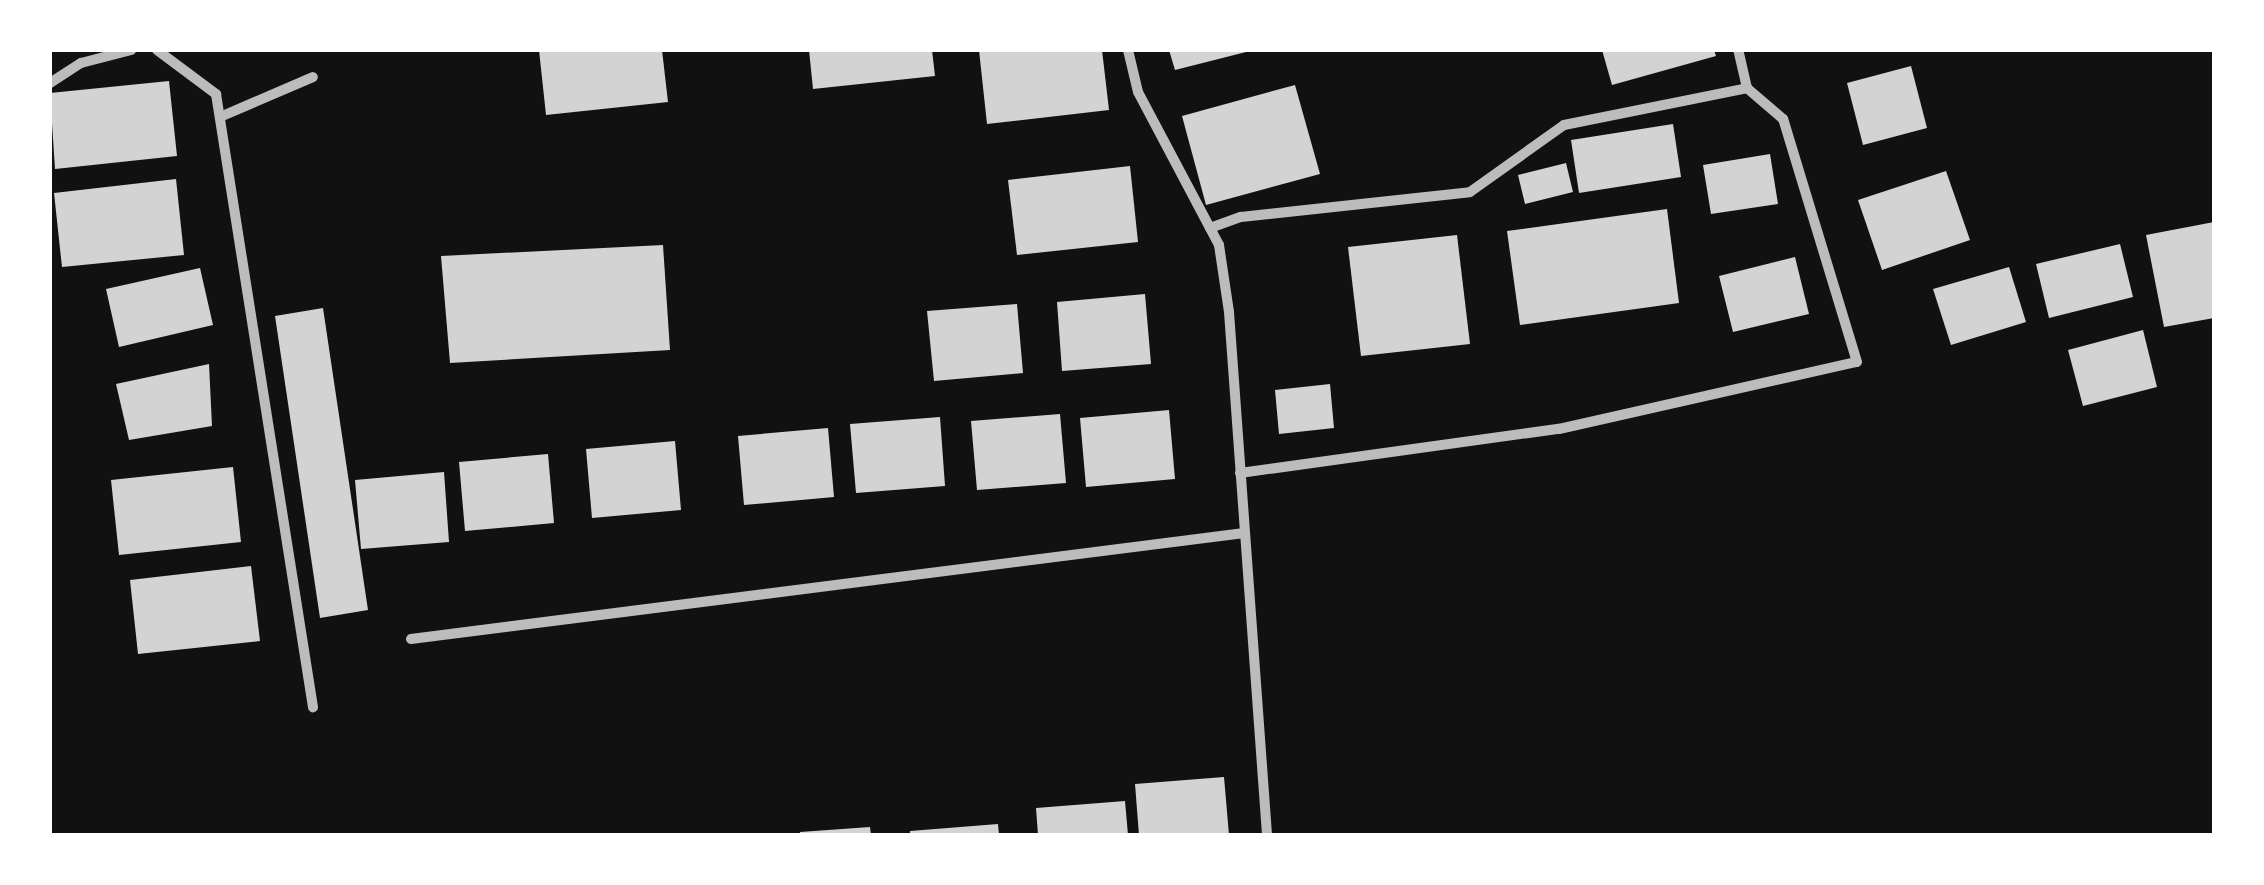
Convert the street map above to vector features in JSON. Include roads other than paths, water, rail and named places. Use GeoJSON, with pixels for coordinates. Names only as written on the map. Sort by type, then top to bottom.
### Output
{"type":"FeatureCollection","features":[{"type":"Feature","properties":{"kind":"street"},"geometry":{"type":"LineString","coordinates":[[50,83],[80,63],[130,50]]}},
{"type":"Feature","properties":{"kind":"street"},"geometry":{"type":"LineString","coordinates":[[157,50],[216,94],[314,707]]}},
{"type":"Feature","properties":{"kind":"street"},"geometry":{"type":"LineString","coordinates":[[1128,50],[1138,92],[1219,246],[1229,312],[1267,835]]}},
{"type":"Feature","properties":{"kind":"street"},"geometry":{"type":"LineString","coordinates":[[1240,473],[1559,429],[1857,362],[1782,119],[1747,88],[1738,50]]}},
{"type":"Feature","properties":{"kind":"street"},"geometry":{"type":"LineString","coordinates":[[220,117],[312,77]]}},
{"type":"Feature","properties":{"kind":"street"},"geometry":{"type":"LineString","coordinates":[[1210,228],[1241,217],[1470,192],[1564,125],[1747,88]]}},
{"type":"Feature","properties":{"kind":"street"},"geometry":{"type":"LineString","coordinates":[[411,639],[1244,533]]}}]}
